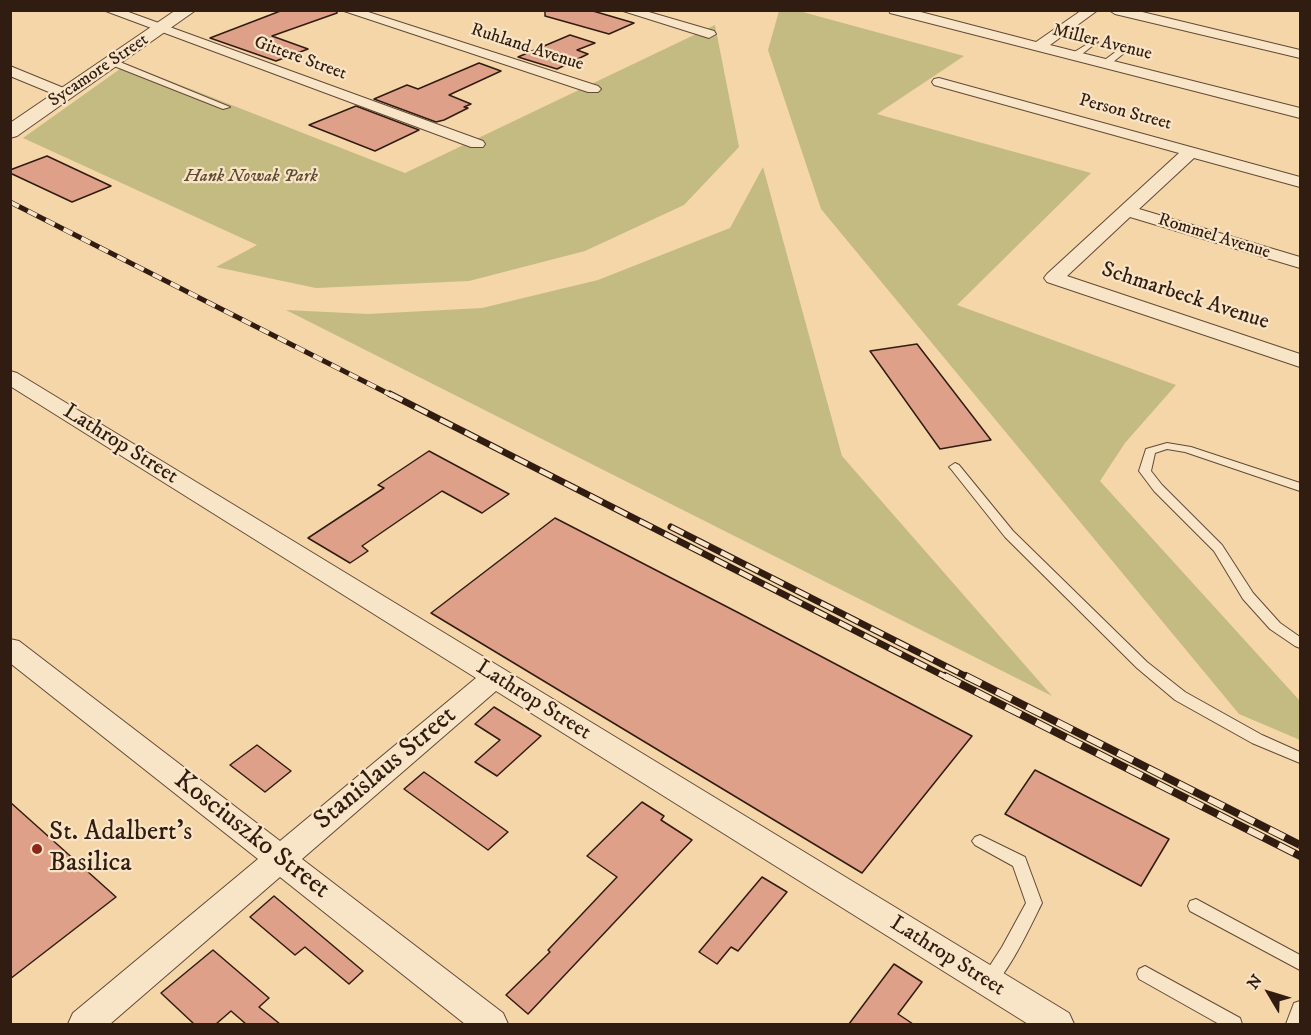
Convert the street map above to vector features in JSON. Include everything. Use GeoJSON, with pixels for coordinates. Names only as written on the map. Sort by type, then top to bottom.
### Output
{"type":"FeatureCollection","features":[{"type":"Feature","properties":{"kind":"street","name":"Gittere Street"},"geometry":{"type":"LineString","coordinates":[[109,10],[477,144]]}},
{"type":"Feature","properties":{"kind":"street","name":"Sycamore Street"},"geometry":{"type":"LineString","coordinates":[[10,132],[188,10]]}},
{"type":"Feature","properties":{"kind":"street","name":"Ruhland Avenue"},"geometry":{"type":"LineString","coordinates":[[347,10],[593,89]]}},
{"type":"Feature","properties":{"kind":"street"},"geometry":{"type":"LineString","coordinates":[[626,10],[709,34]]}},
{"type":"Feature","properties":{"kind":"street","name":"Miller Avenue"},"geometry":{"type":"LineString","coordinates":[[895,10],[1300,113]]}},
{"type":"Feature","properties":{"kind":"street"},"geometry":{"type":"LineString","coordinates":[[1038,47],[1092,10]]}},
{"type":"Feature","properties":{"kind":"street"},"geometry":{"type":"LineString","coordinates":[[1115,10],[1300,54]]}},
{"type":"Feature","properties":{"kind":"street"},"geometry":{"type":"LineString","coordinates":[[10,70],[66,94]]}},
{"type":"Feature","properties":{"kind":"street","name":"Person Street"},"geometry":{"type":"LineString","coordinates":[[939,82],[1300,182]]}},
{"type":"Feature","properties":{"kind":"street"},"geometry":{"type":"LineString","coordinates":[[1127,211],[1190,152]]}},
{"type":"Feature","properties":{"kind":"street","name":"Rommel Avenue"},"geometry":{"type":"LineString","coordinates":[[1127,211],[1300,263]]}},
{"type":"Feature","properties":{"kind":"street","name":"Schmarbeck Avenue"},"geometry":{"type":"LineString","coordinates":[[1127,211],[1054,278],[1300,361]]}},
{"type":"Feature","properties":{"kind":"street","name":"Lathrop Street"},"geometry":{"type":"LineString","coordinates":[[10,377],[1057,1024]]}},
{"type":"Feature","properties":{"kind":"street","name":"Kosciuszko Street"},"geometry":{"type":"LineString","coordinates":[[10,648],[491,1024]]}},
{"type":"Feature","properties":{"kind":"street","name":"Stanislaus Street"},"geometry":{"type":"LineString","coordinates":[[86,1024],[495,678]]}},
{"type":"Feature","properties":{"kind":"lane"},"geometry":{"type":"LineString","coordinates":[[1074,56],[1094,42]]}},
{"type":"Feature","properties":{"kind":"lane"},"geometry":{"type":"LineString","coordinates":[[1105,64],[1129,46]]}},
{"type":"Feature","properties":{"kind":"lane"},"geometry":{"type":"LineString","coordinates":[[112,62],[226,107]]}},
{"type":"Feature","properties":{"kind":"lane"},"geometry":{"type":"LineString","coordinates":[[1300,487],[1187,449],[1167,446],[1150,451],[1144,471],[1218,548],[1248,596],[1275,626],[1300,643]]}},
{"type":"Feature","properties":{"kind":"lane"},"geometry":{"type":"LineString","coordinates":[[955,467],[1009,534],[1142,665],[1180,696],[1257,740],[1300,758]]}},
{"type":"Feature","properties":{"kind":"lane"},"geometry":{"type":"LineString","coordinates":[[980,841],[1019,862],[1034,903],[1008,952],[987,982]]}},
{"type":"Feature","properties":{"kind":"lane"},"geometry":{"type":"LineString","coordinates":[[1196,906],[1300,963]]}},
{"type":"Feature","properties":{"kind":"lane"},"geometry":{"type":"LineString","coordinates":[[1145,974],[1234,1024]]}},
{"type":"Feature","properties":{"kind":"lane"},"geometry":{"type":"LineString","coordinates":[[1294,1024],[1300,1009]]}},
{"type":"Feature","properties":{"kind":"green space"},"geometry":{"type":"Polygon","coordinates":[[[779,11],[799,11],[964,56],[877,114],[1091,173],[957,305],[1176,385],[1125,443],[1100,481],[1300,701],[1300,740],[1239,714],[821,209],[768,50],[779,11]]]}},
{"type":"Feature","properties":{"kind":"green space","name":"Hank Nowak Park"},"geometry":{"type":"Polygon","coordinates":[[[715,25],[739,147],[684,205],[585,251],[469,281],[316,288],[216,267],[257,245],[23,138],[127,64],[405,173],[715,25]]]}},
{"type":"Feature","properties":{"kind":"green space"},"geometry":{"type":"Polygon","coordinates":[[[763,167],[842,456],[1052,696],[286,310],[368,314],[482,308],[598,280],[730,228],[763,167]]]}},
{"type":"Feature","properties":{"kind":"building"},"geometry":{"type":"Polygon","coordinates":[[[283,10],[337,10],[337,13],[272,36],[308,49],[276,61],[210,38],[283,10]]]}},
{"type":"Feature","properties":{"kind":"building"},"geometry":{"type":"Polygon","coordinates":[[[545,10],[593,11],[634,23],[609,34],[545,16],[545,10]]]}},
{"type":"Feature","properties":{"kind":"building"},"geometry":{"type":"Polygon","coordinates":[[[570,35],[595,43],[577,50],[588,54],[557,69],[518,57],[570,35]]]}},
{"type":"Feature","properties":{"kind":"building"},"geometry":{"type":"Polygon","coordinates":[[[479,63],[501,71],[449,95],[471,104],[464,107],[468,108],[444,120],[436,122],[374,99],[407,85],[418,89],[479,63]]]}},
{"type":"Feature","properties":{"kind":"building"},"geometry":{"type":"Polygon","coordinates":[[[356,106],[419,130],[375,151],[309,125],[356,106]]]}},
{"type":"Feature","properties":{"kind":"building"},"geometry":{"type":"Polygon","coordinates":[[[47,156],[111,186],[72,202],[10,173],[10,170],[47,156]]]}},
{"type":"Feature","properties":{"kind":"building"},"geometry":{"type":"Polygon","coordinates":[[[917,344],[991,440],[940,449],[870,351],[917,344]]]}},
{"type":"Feature","properties":{"kind":"building"},"geometry":{"type":"Polygon","coordinates":[[[429,451],[509,494],[482,513],[442,491],[362,546],[368,551],[350,563],[308,538],[384,488],[378,485],[429,451]]]}},
{"type":"Feature","properties":{"kind":"building"},"geometry":{"type":"Polygon","coordinates":[[[555,518],[972,736],[862,873],[431,613],[555,518]]]}},
{"type":"Feature","properties":{"kind":"building"},"geometry":{"type":"Polygon","coordinates":[[[494,707],[541,736],[497,776],[475,762],[500,740],[475,724],[494,707]]]}},
{"type":"Feature","properties":{"kind":"building"},"geometry":{"type":"Polygon","coordinates":[[[257,745],[291,771],[265,792],[230,765],[257,745]]]}},
{"type":"Feature","properties":{"kind":"building"},"geometry":{"type":"Polygon","coordinates":[[[1035,770],[1169,839],[1141,886],[1005,814],[1035,770]]]}},
{"type":"Feature","properties":{"kind":"building"},"geometry":{"type":"Polygon","coordinates":[[[424,772],[508,832],[488,850],[404,789],[424,772]]]}},
{"type":"Feature","properties":{"kind":"building","name":"St. Adalbert's Basilica"},"geometry":{"type":"Polygon","coordinates":[[[10,802],[116,897],[10,979],[10,802]]]}},
{"type":"Feature","properties":{"kind":"building"},"geometry":{"type":"Polygon","coordinates":[[[642,802],[664,816],[661,820],[692,840],[528,1014],[506,995],[550,952],[548,950],[617,877],[587,856],[642,802]]]}},
{"type":"Feature","properties":{"kind":"building"},"geometry":{"type":"Polygon","coordinates":[[[762,877],[787,892],[738,951],[731,947],[717,964],[699,952],[762,877]]]}},
{"type":"Feature","properties":{"kind":"building"},"geometry":{"type":"Polygon","coordinates":[[[274,896],[363,971],[349,984],[305,947],[295,955],[250,917],[274,896]]]}},
{"type":"Feature","properties":{"kind":"building"},"geometry":{"type":"Polygon","coordinates":[[[213,950],[269,998],[259,1007],[280,1024],[246,1024],[231,1011],[216,1024],[194,1024],[161,993],[213,950]]]}},
{"type":"Feature","properties":{"kind":"building"},"geometry":{"type":"Polygon","coordinates":[[[894,964],[922,982],[898,1014],[913,1024],[849,1024],[894,964]]]}},
{"type":"Feature","properties":{"kind":"railway"},"geometry":{"type":"LineString","coordinates":[[10,202],[393,396]]}},
{"type":"Feature","properties":{"kind":"railway"},"geometry":{"type":"LineString","coordinates":[[390,394],[948,678]]}},
{"type":"Feature","properties":{"kind":"railway"},"geometry":{"type":"LineString","coordinates":[[671,527],[969,678]]}},
{"type":"Feature","properties":{"kind":"railway"},"geometry":{"type":"LineString","coordinates":[[945,676],[1300,856]]}},
{"type":"Feature","properties":{"kind":"railway"},"geometry":{"type":"LineString","coordinates":[[966,676],[1300,845]]}},
{"type":"Feature","properties":{"kind":"place","name":"St. Adalbert's Basilica"},"geometry":{"type":"Point","coordinates":[37,849]}}]}
